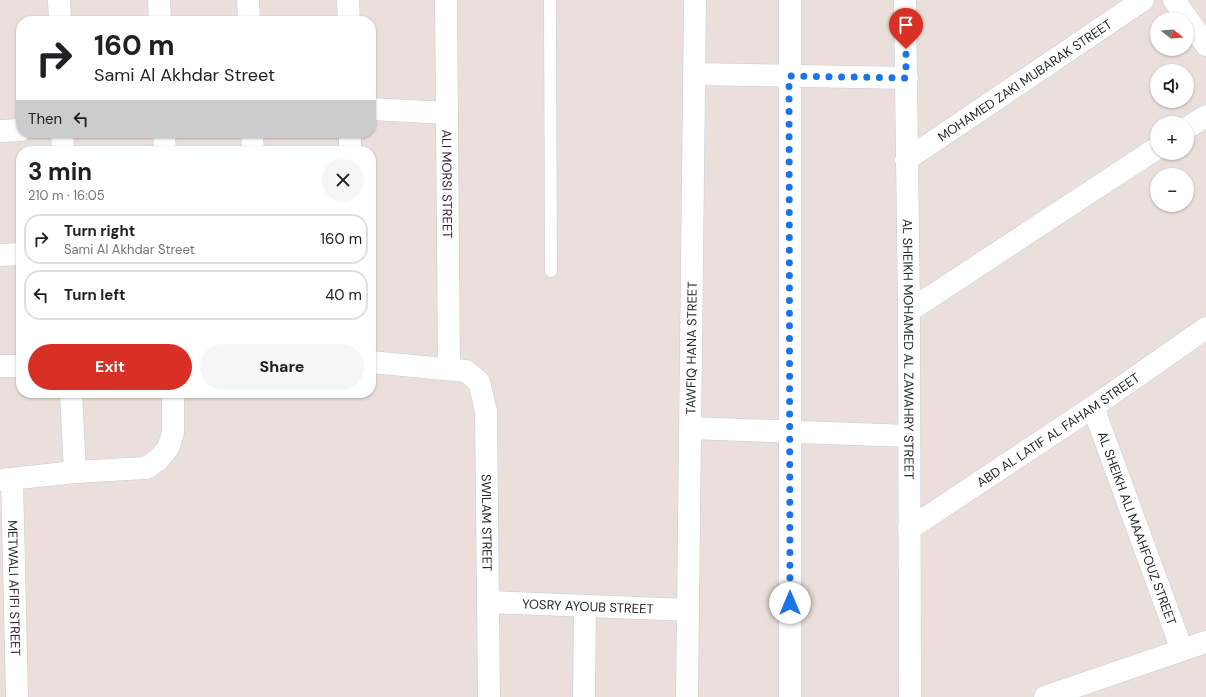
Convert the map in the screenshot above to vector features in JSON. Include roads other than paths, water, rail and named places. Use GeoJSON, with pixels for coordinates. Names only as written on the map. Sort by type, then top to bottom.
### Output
{"type":"FeatureCollection","features":[{"type":"Feature","properties":{"kind":"street"},"geometry":{"type":"LineString","coordinates":[[59,0],[60,16]]}},
{"type":"Feature","properties":{"kind":"street"},"geometry":{"type":"LineString","coordinates":[[159,0],[160,16]]}},
{"type":"Feature","properties":{"kind":"street"},"geometry":{"type":"LineString","coordinates":[[248,0],[249,16]]}},
{"type":"Feature","properties":{"kind":"street"},"geometry":{"type":"LineString","coordinates":[[348,0],[349,16]]}},
{"type":"Feature","properties":{"kind":"street","name":"ALI MORSI STREET"},"geometry":{"type":"LineString","coordinates":[[446,0],[449,369]]}},
{"type":"Feature","properties":{"kind":"street","name":"TAWFIQ HANA STREET"},"geometry":{"type":"LineString","coordinates":[[687,697],[695,0]]}},
{"type":"Feature","properties":{"kind":"street"},"geometry":{"type":"LineString","coordinates":[[790,0],[790,697]]}},
{"type":"Feature","properties":{"kind":"street","name":"MOHAMED ZAKI MUBARAK STREET"},"geometry":{"type":"LineString","coordinates":[[906,160],[1143,0]]}},
{"type":"Feature","properties":{"kind":"street"},"geometry":{"type":"LineString","coordinates":[[1174,0],[1206,45]]}},
{"type":"Feature","properties":{"kind":"street","name":"AL SHEIKH MOHAMED AL ZAWAHRY STREET"},"geometry":{"type":"LineString","coordinates":[[907,2],[906,160],[909,311],[910,697]]}},
{"type":"Feature","properties":{"kind":"street"},"geometry":{"type":"LineString","coordinates":[[694,74],[906,78]]}},
{"type":"Feature","properties":{"kind":"street"},"geometry":{"type":"LineString","coordinates":[[376,109],[447,113]]}},
{"type":"Feature","properties":{"kind":"street"},"geometry":{"type":"LineString","coordinates":[[1194,124],[1206,116]]}},
{"type":"Feature","properties":{"kind":"street"},"geometry":{"type":"LineString","coordinates":[[0,131],[16,130]]}},
{"type":"Feature","properties":{"kind":"street"},"geometry":{"type":"LineString","coordinates":[[909,311],[1150,153]]}},
{"type":"Feature","properties":{"kind":"street"},"geometry":{"type":"LineString","coordinates":[[0,255],[16,254]]}},
{"type":"Feature","properties":{"kind":"street","name":"ABD AL LATIF AL FAHAM STREET"},"geometry":{"type":"LineString","coordinates":[[909,529],[1093,407],[1206,328]]}},
{"type":"Feature","properties":{"kind":"street","name":"SWILAM STREET"},"geometry":{"type":"LineString","coordinates":[[376,362],[466,371],[479,382],[486,411],[489,697]]}},
{"type":"Feature","properties":{"kind":"street"},"geometry":{"type":"LineString","coordinates":[[0,366],[16,366]]}},
{"type":"Feature","properties":{"kind":"street"},"geometry":{"type":"LineString","coordinates":[[71,398],[75,472]]}},
{"type":"Feature","properties":{"kind":"street"},"geometry":{"type":"LineString","coordinates":[[6,479],[75,472],[146,468],[158,460],[168,448],[173,433],[173,398]]}},
{"type":"Feature","properties":{"kind":"street","name":"AL SHEIKH ALI MAAHFOUZ STREET"},"geometry":{"type":"LineString","coordinates":[[1093,407],[1182,650]]}},
{"type":"Feature","properties":{"kind":"street"},"geometry":{"type":"LineString","coordinates":[[690,428],[909,436]]}},
{"type":"Feature","properties":{"kind":"street","name":"METWALI AFIFI STREET"},"geometry":{"type":"LineString","coordinates":[[6,479],[8,671],[17,697]]}},
{"type":"Feature","properties":{"kind":"street","name":"YOSRY AYOUB STREET"},"geometry":{"type":"LineString","coordinates":[[488,602],[688,610]]}},
{"type":"Feature","properties":{"kind":"street"},"geometry":{"type":"LineString","coordinates":[[584,697],[585,606]]}},
{"type":"Feature","properties":{"kind":"street"},"geometry":{"type":"LineString","coordinates":[[1045,697],[1206,642]]}},
{"type":"Feature","properties":{"kind":"lane"},"geometry":{"type":"LineString","coordinates":[[550,0],[551,271]]}}]}
